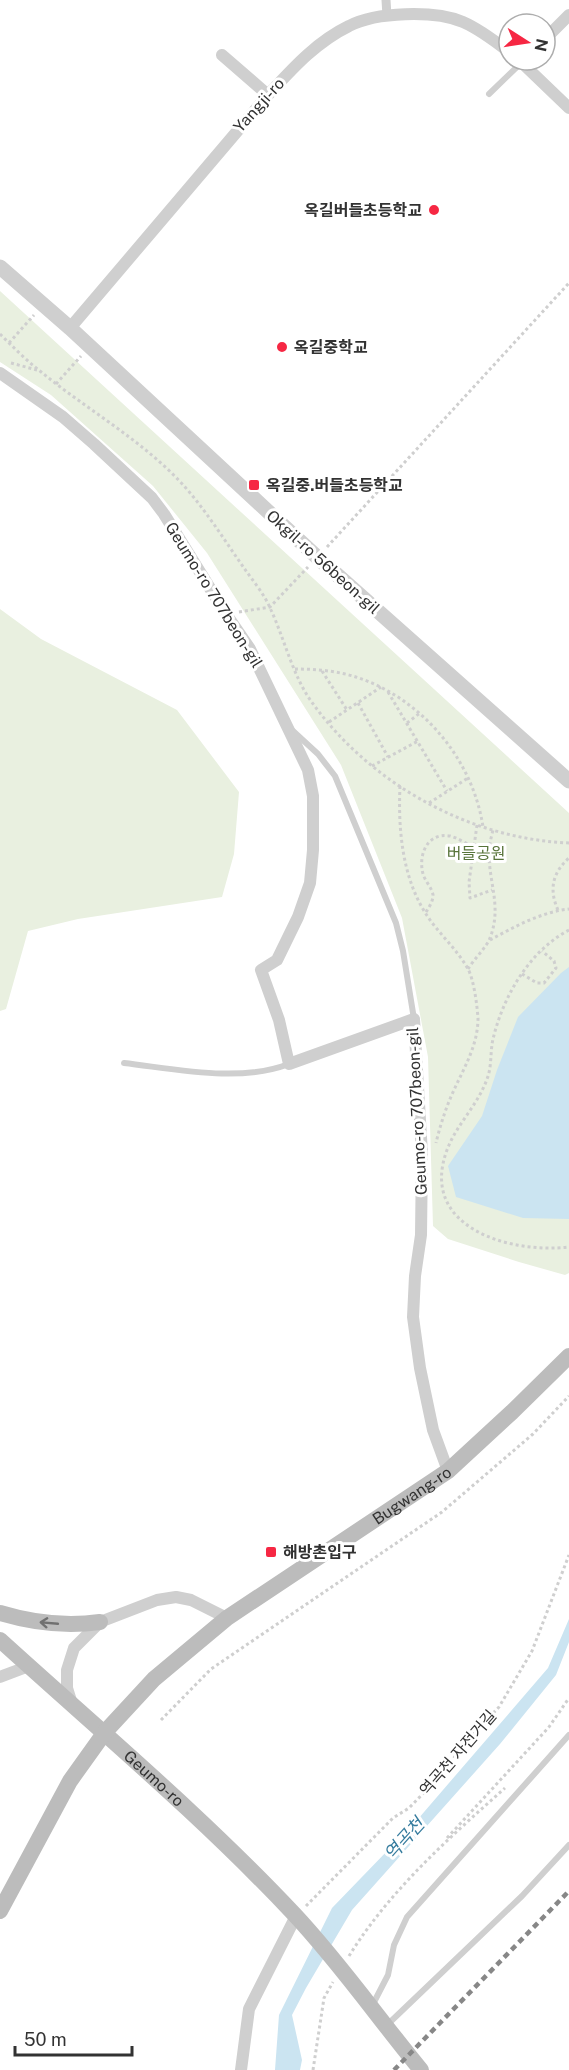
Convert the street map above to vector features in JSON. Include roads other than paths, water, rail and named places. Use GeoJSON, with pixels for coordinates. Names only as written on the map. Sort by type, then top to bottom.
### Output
{"type":"FeatureCollection","features":[{"type":"Feature","properties":{"kind":"main road","name":"Bugwang-ro"},"geometry":{"type":"LineString","coordinates":[[0,1911],[70,1781],[105,1732],[154,1679],[227,1618],[448,1471],[512,1413],[569,1356]]}},
{"type":"Feature","properties":{"kind":"main road"},"geometry":{"type":"LineString","coordinates":[[0,1613],[23,1620],[47,1623],[75,1625],[100,1622]]}},
{"type":"Feature","properties":{"kind":"main road","name":"Geumo-ro"},"geometry":{"type":"LineString","coordinates":[[0,1640],[163,1784],[252,1870],[299,1920],[372,2007]]}},
{"type":"Feature","properties":{"kind":"main road"},"geometry":{"type":"LineString","coordinates":[[372,2007],[421,2070]]}},
{"type":"Feature","properties":{"kind":"street"},"geometry":{"type":"LineString","coordinates":[[386,0],[387,16]]}},
{"type":"Feature","properties":{"kind":"street","name":"Yangji-ro"},"geometry":{"type":"LineString","coordinates":[[70,328],[294,66],[334,35],[350,25],[387,16],[420,15],[461,21],[497,43]]}},
{"type":"Feature","properties":{"kind":"street"},"geometry":{"type":"LineString","coordinates":[[557,27],[569,15]]}},
{"type":"Feature","properties":{"kind":"street"},"geometry":{"type":"LineString","coordinates":[[222,55],[268,95]]}},
{"type":"Feature","properties":{"kind":"street"},"geometry":{"type":"LineString","coordinates":[[532,72],[569,108]]}},
{"type":"Feature","properties":{"kind":"street","name":"Okgil-ro 56beon-gil"},"geometry":{"type":"LineString","coordinates":[[0,267],[90,346],[317,557],[569,780]]}},
{"type":"Feature","properties":{"kind":"street","name":"Geumo-ro 707beon-gil"},"geometry":{"type":"LineString","coordinates":[[0,373],[63,417],[152,498],[250,649],[308,770],[313,796],[313,850],[310,883],[298,917],[277,960],[261,970],[279,1020],[289,1064],[414,1019],[422,1154],[421,1235],[415,1276],[413,1317],[420,1368],[433,1430],[448,1471]]}},
{"type":"Feature","properties":{"kind":"street"},"geometry":{"type":"LineString","coordinates":[[72,1706],[67,1688],[67,1670],[74,1648],[100,1622],[157,1600],[176,1597],[191,1600],[227,1618]]}},
{"type":"Feature","properties":{"kind":"street"},"geometry":{"type":"LineString","coordinates":[[0,1677],[28,1666]]}},
{"type":"Feature","properties":{"kind":"street"},"geometry":{"type":"LineString","coordinates":[[241,2070],[249,2009],[299,1920]]}},
{"type":"Feature","properties":{"kind":"lane"},"geometry":{"type":"LineString","coordinates":[[489,94],[510,72]]}},
{"type":"Feature","properties":{"kind":"lane"},"geometry":{"type":"LineString","coordinates":[[286,724],[318,754],[335,776],[396,923],[414,1019]]}},
{"type":"Feature","properties":{"kind":"lane"},"geometry":{"type":"LineString","coordinates":[[124,1063],[234,1074],[272,1071],[289,1064]]}},
{"type":"Feature","properties":{"kind":"lane"},"geometry":{"type":"LineString","coordinates":[[372,2007],[388,1975],[393,1945],[406,1917],[569,1734]]}},
{"type":"Feature","properties":{"kind":"lane"},"geometry":{"type":"LineString","coordinates":[[387,2026],[522,1896],[569,1845]]}},
{"type":"Feature","properties":{"kind":"water"},"geometry":{"type":"Polygon","coordinates":[[[569,967],[569,1219],[523,1218],[456,1197],[448,1166],[482,1116],[518,1017],[569,967]]]}},
{"type":"Feature","properties":{"kind":"water","name":"역곡천"},"geometry":{"type":"Polygon","coordinates":[[[569,1619],[569,1642],[556,1675],[500,1744],[352,1910],[292,2015],[302,2060],[300,2070],[275,2070],[279,2015],[332,1908],[418,1819],[548,1668],[569,1619]]]}},
{"type":"Feature","properties":{"kind":"railway"},"geometry":{"type":"LineString","coordinates":[[394,2070],[569,1891]]}},
{"type":"Feature","properties":{"kind":"place","name":"옥길버들초등학교"},"geometry":{"type":"Point","coordinates":[434,210]}},
{"type":"Feature","properties":{"kind":"place","name":"옥길중학교"},"geometry":{"type":"Point","coordinates":[282,347]}},
{"type":"Feature","properties":{"kind":"place","name":"옥길중.버들초등학교"},"geometry":{"type":"Point","coordinates":[254,485]}},
{"type":"Feature","properties":{"kind":"place","name":"해방촌입구"},"geometry":{"type":"Point","coordinates":[271,1552]}},
{"type":"Feature","properties":{"kind":"park label","name":"버들공원"},"geometry":{"type":"Point","coordinates":[476,853]}}]}
